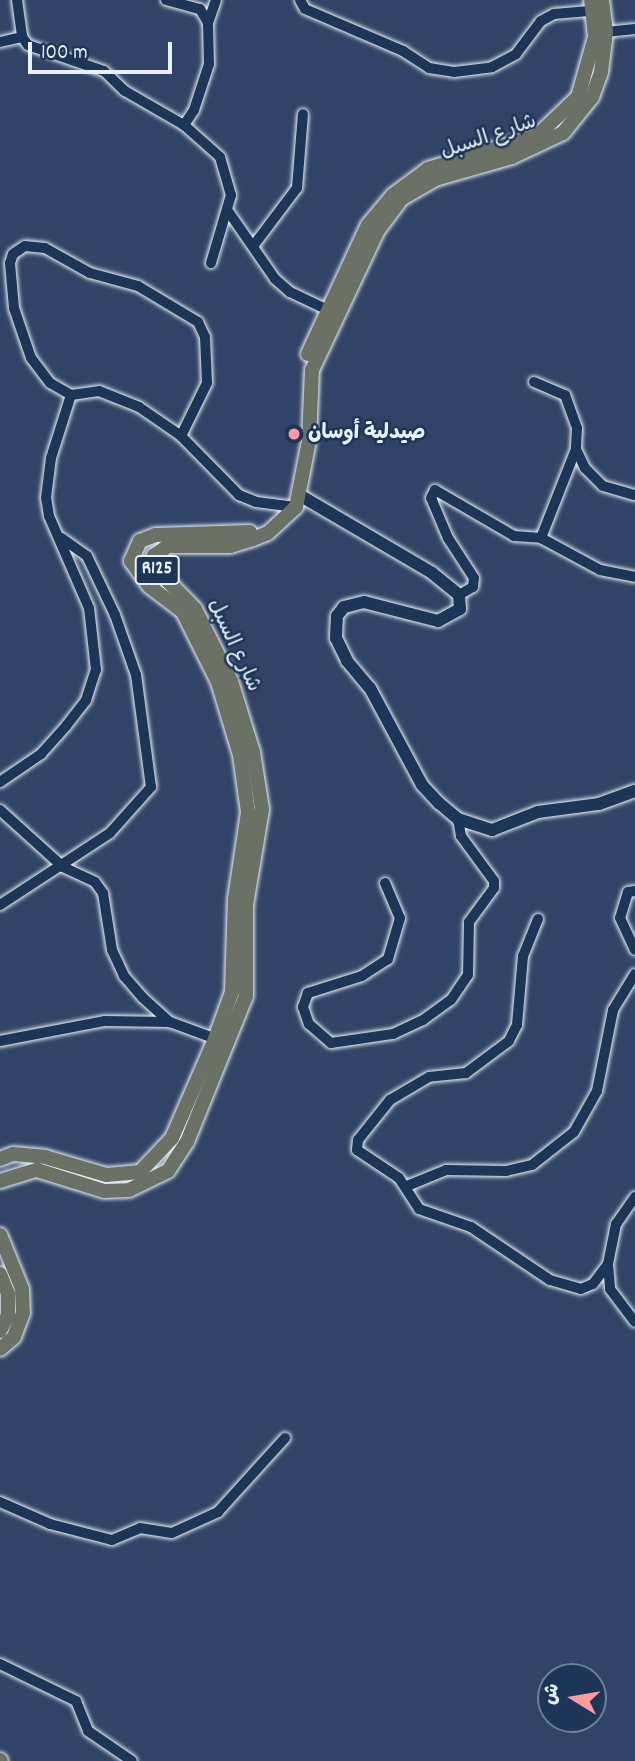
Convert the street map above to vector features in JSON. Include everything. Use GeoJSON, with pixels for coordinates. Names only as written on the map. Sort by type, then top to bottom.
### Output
{"type":"FeatureCollection","features":[{"type":"Feature","properties":{"kind":"main road","name":"شارع السبل"},"geometry":{"type":"LineString","coordinates":[[0,1181],[37,1170],[104,1191],[146,1185],[168,1171],[187,1142],[230,1042],[246,996],[246,905],[262,809],[253,752],[231,681],[195,609],[158,571],[154,556],[168,546],[230,546],[253,539],[268,533],[295,502],[312,370],[378,230],[401,199],[435,179],[513,157],[563,132],[592,97],[601,72],[606,33],[595,4]]}},
{"type":"Feature","properties":{"kind":"main road","name":"شارع السبل"},"geometry":{"type":"LineString","coordinates":[[0,1159],[13,1154],[45,1157],[106,1175],[140,1172],[172,1138],[215,1040],[232,992],[235,899],[248,811],[240,755],[218,682],[183,612],[134,572],[132,551],[140,541],[156,535],[247,533],[277,518],[295,502],[302,369],[368,225],[408,182],[428,169],[510,147],[555,123],[578,97],[589,69],[595,37],[595,4]]}},
{"type":"Feature","properties":{"kind":"main road"},"geometry":{"type":"LineString","coordinates":[[0,1235],[22,1289],[23,1313],[14,1337],[0,1349]]}},
{"type":"Feature","properties":{"kind":"main road"},"geometry":{"type":"LineString","coordinates":[[0,1274],[8,1294],[8,1315],[0,1331]]}},
{"type":"Feature","properties":{"kind":"street"},"geometry":{"type":"LineString","coordinates":[[17,0],[22,37],[28,45],[104,71],[125,91],[184,125],[220,157],[231,195],[211,263]]}},
{"type":"Feature","properties":{"kind":"street"},"geometry":{"type":"LineString","coordinates":[[166,0],[200,9],[208,23]]}},
{"type":"Feature","properties":{"kind":"street"},"geometry":{"type":"LineString","coordinates":[[184,125],[194,110],[209,64],[208,23],[216,0]]}},
{"type":"Feature","properties":{"kind":"street"},"geometry":{"type":"LineString","coordinates":[[300,0],[305,9],[403,51],[429,68],[454,72],[492,67],[516,54],[541,21],[554,13],[595,4]]}},
{"type":"Feature","properties":{"kind":"street"},"geometry":{"type":"LineString","coordinates":[[606,33],[635,29]]}},
{"type":"Feature","properties":{"kind":"street"},"geometry":{"type":"LineString","coordinates":[[0,41],[22,37]]}},
{"type":"Feature","properties":{"kind":"street"},"geometry":{"type":"LineString","coordinates":[[254,245],[284,211],[297,188],[303,114]]}},
{"type":"Feature","properties":{"kind":"street"},"geometry":{"type":"LineString","coordinates":[[228,211],[275,279],[290,292],[328,310]]}},
{"type":"Feature","properties":{"kind":"street"},"geometry":{"type":"LineString","coordinates":[[181,436],[207,383],[205,337],[198,322],[138,286],[90,273],[45,248],[25,246],[13,254],[10,263],[14,308],[31,358],[50,383],[71,395],[99,391],[159,418],[181,436],[239,495],[256,502],[295,502],[432,572],[459,595],[460,609],[438,621],[354,603],[337,616],[337,638],[347,661],[370,688],[394,728],[422,785],[458,819],[492,830],[538,812],[599,804],[635,791]]}},
{"type":"Feature","properties":{"kind":"street"},"geometry":{"type":"LineString","coordinates":[[534,382],[565,395],[577,428],[576,449],[541,538]]}},
{"type":"Feature","properties":{"kind":"street"},"geometry":{"type":"LineString","coordinates":[[0,782],[41,754],[66,726],[86,700],[96,670],[89,608],[50,516],[47,481],[66,401],[71,395]]}},
{"type":"Feature","properties":{"kind":"street"},"geometry":{"type":"LineString","coordinates":[[576,449],[585,468],[603,486],[635,495]]}},
{"type":"Feature","properties":{"kind":"street"},"geometry":{"type":"LineString","coordinates":[[459,595],[473,587],[474,578],[448,538],[431,492],[443,491],[514,537],[541,538],[600,570],[635,577]]}},
{"type":"Feature","properties":{"kind":"street"},"geometry":{"type":"LineString","coordinates":[[0,905],[63,867],[110,834],[151,787],[136,675],[115,615],[87,556],[58,536]]}},
{"type":"Feature","properties":{"kind":"street"},"geometry":{"type":"LineString","coordinates":[[0,810],[63,867],[95,882],[103,894],[107,932],[124,976],[170,1022]]}},
{"type":"Feature","properties":{"kind":"street"},"geometry":{"type":"LineString","coordinates":[[384,883],[400,918],[388,959],[362,976],[308,993],[303,1007],[309,1024],[331,1043],[393,1034],[423,1020],[451,1000],[468,975],[469,922],[494,888],[494,881],[461,836],[458,819]]}},
{"type":"Feature","properties":{"kind":"street"},"geometry":{"type":"LineString","coordinates":[[635,891],[628,892],[620,918],[635,950]]}},
{"type":"Feature","properties":{"kind":"street"},"geometry":{"type":"LineString","coordinates":[[538,919],[523,956],[519,1012],[509,1041],[466,1073],[419,1081],[382,1106],[358,1140],[357,1150],[364,1159],[407,1186],[419,1209],[471,1227],[568,1288],[593,1284],[608,1264]]}},
{"type":"Feature","properties":{"kind":"street"},"geometry":{"type":"LineString","coordinates":[[407,1186],[446,1170],[506,1171],[532,1165],[575,1132],[597,1091],[613,1010],[635,974]]}},
{"type":"Feature","properties":{"kind":"street"},"geometry":{"type":"LineString","coordinates":[[0,1041],[104,1021],[170,1022],[215,1040],[230,1042]]}},
{"type":"Feature","properties":{"kind":"street"},"geometry":{"type":"LineString","coordinates":[[635,1197],[616,1224],[608,1264],[610,1289],[635,1322]]}},
{"type":"Feature","properties":{"kind":"street"},"geometry":{"type":"LineString","coordinates":[[0,1502],[50,1524],[113,1540],[141,1528],[172,1533],[218,1511],[285,1438]]}},
{"type":"Feature","properties":{"kind":"street"},"geometry":{"type":"LineString","coordinates":[[0,1664],[76,1701],[88,1731],[132,1761]]}},
{"type":"Feature","properties":{"kind":"place","name":"صيدلية أوسان"},"geometry":{"type":"Point","coordinates":[294,434]}}]}
